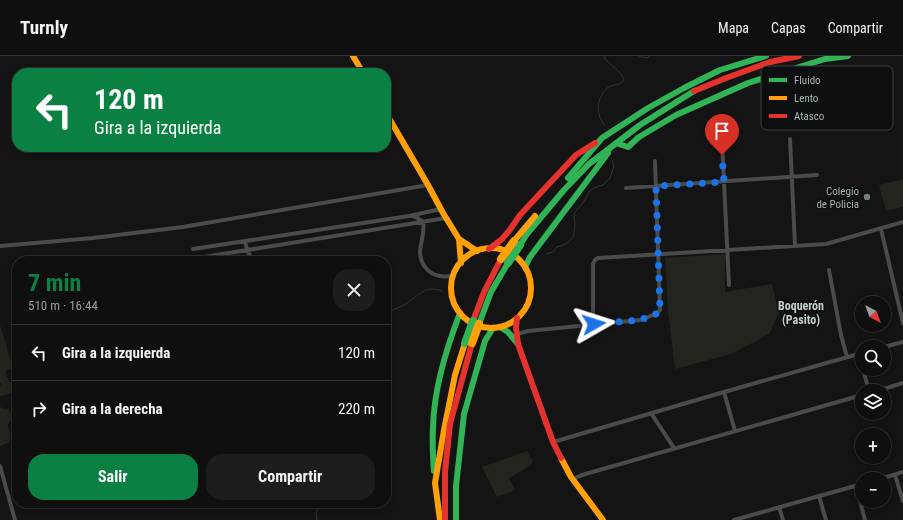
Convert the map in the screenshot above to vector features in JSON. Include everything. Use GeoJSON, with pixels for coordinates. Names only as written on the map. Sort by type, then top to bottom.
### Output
{"type":"FeatureCollection","features":[{"type":"Feature","properties":{"kind":"main road"},"geometry":{"type":"LineString","coordinates":[[353,56],[360,68]]}},
{"type":"Feature","properties":{"kind":"main road"},"geometry":{"type":"LineString","coordinates":[[489,249],[501,240],[520,215],[576,155],[648,108],[684,88],[720,70],[766,56]]}},
{"type":"Feature","properties":{"kind":"main road"},"geometry":{"type":"LineString","coordinates":[[516,243],[527,234],[564,190],[589,164],[640,125],[693,92],[770,62],[799,56]]}},
{"type":"Feature","properties":{"kind":"main road"},"geometry":{"type":"LineString","coordinates":[[803,66],[825,59],[848,56]]}},
{"type":"Feature","properties":{"kind":"main road"},"geometry":{"type":"LineString","coordinates":[[614,144],[628,147],[639,137],[676,115],[748,83],[761,79]]}},
{"type":"Feature","properties":{"kind":"main road"},"geometry":{"type":"LineString","coordinates":[[391,122],[459,239],[477,251]]}},
{"type":"Feature","properties":{"kind":"main road"},"geometry":{"type":"LineString","coordinates":[[435,483],[455,375],[476,323],[504,261],[516,243],[602,138]]}},
{"type":"Feature","properties":{"kind":"main road"},"geometry":{"type":"LineString","coordinates":[[525,267],[530,258],[614,144]]}},
{"type":"Feature","properties":{"kind":"main road"},"geometry":{"type":"LineString","coordinates":[[459,239],[461,263]]}},
{"type":"Feature","properties":{"kind":"main road"},"geometry":{"type":"LineString","coordinates":[[456,520],[456,486],[464,414],[485,341],[496,328],[512,322],[517,318],[526,307],[530,294],[530,280],[525,267],[510,253],[496,249],[477,251],[461,263],[453,276],[452,292],[456,306],[460,313],[471,323],[478,326],[496,328],[508,332],[518,344]]}},
{"type":"Feature","properties":{"kind":"main road"},"geometry":{"type":"LineString","coordinates":[[440,520],[432,447],[434,413],[443,365],[451,336],[460,313]]}},
{"type":"Feature","properties":{"kind":"main road"},"geometry":{"type":"LineString","coordinates":[[517,318],[516,328],[518,344],[553,442],[573,479],[603,520]]}},
{"type":"Feature","properties":{"kind":"main road"},"geometry":{"type":"LineString","coordinates":[[445,520],[445,472],[450,424],[468,343]]}},
{"type":"Feature","properties":{"kind":"street"},"geometry":{"type":"LineString","coordinates":[[790,139],[795,246]]}},
{"type":"Feature","properties":{"kind":"street"},"geometry":{"type":"LineString","coordinates":[[722,141],[728,285]]}},
{"type":"Feature","properties":{"kind":"street"},"geometry":{"type":"LineString","coordinates":[[517,334],[528,331],[640,320],[656,314],[660,310],[655,160]]}},
{"type":"Feature","properties":{"kind":"street"},"geometry":{"type":"LineString","coordinates":[[626,188],[817,175]]}},
{"type":"Feature","properties":{"kind":"street"},"geometry":{"type":"LineString","coordinates":[[0,246],[93,238],[183,227],[428,185]]}},
{"type":"Feature","properties":{"kind":"street"},"geometry":{"type":"LineString","coordinates":[[193,249],[409,216],[441,209]]}},
{"type":"Feature","properties":{"kind":"street"},"geometry":{"type":"LineString","coordinates":[[409,216],[416,217],[423,222],[424,230],[420,251],[421,260],[428,271],[441,276],[453,276]]}},
{"type":"Feature","properties":{"kind":"street"},"geometry":{"type":"LineString","coordinates":[[210,256],[446,218]]}},
{"type":"Feature","properties":{"kind":"street"},"geometry":{"type":"LineString","coordinates":[[594,324],[593,264],[598,258],[826,244],[903,222]]}},
{"type":"Feature","properties":{"kind":"street"},"geometry":{"type":"LineString","coordinates":[[415,223],[419,228],[424,230]]}},
{"type":"Feature","properties":{"kind":"street"},"geometry":{"type":"LineString","coordinates":[[881,229],[903,322]]}},
{"type":"Feature","properties":{"kind":"street"},"geometry":{"type":"LineString","coordinates":[[295,233],[299,242]]}},
{"type":"Feature","properties":{"kind":"street"},"geometry":{"type":"LineString","coordinates":[[245,241],[250,256]]}},
{"type":"Feature","properties":{"kind":"street"},"geometry":{"type":"LineString","coordinates":[[829,270],[841,335],[847,358]]}},
{"type":"Feature","properties":{"kind":"street"},"geometry":{"type":"LineString","coordinates":[[891,345],[903,342]]}},
{"type":"Feature","properties":{"kind":"street"},"geometry":{"type":"LineString","coordinates":[[553,442],[855,356]]}},
{"type":"Feature","properties":{"kind":"street"},"geometry":{"type":"LineString","coordinates":[[891,387],[903,383]]}},
{"type":"Feature","properties":{"kind":"street"},"geometry":{"type":"LineString","coordinates":[[724,392],[735,431]]}},
{"type":"Feature","properties":{"kind":"street"},"geometry":{"type":"LineString","coordinates":[[573,479],[674,448],[855,397]]}},
{"type":"Feature","properties":{"kind":"street"},"geometry":{"type":"LineString","coordinates":[[651,413],[674,448]]}},
{"type":"Feature","properties":{"kind":"street"},"geometry":{"type":"LineString","coordinates":[[0,466],[15,520]]}},
{"type":"Feature","properties":{"kind":"street"},"geometry":{"type":"LineString","coordinates":[[891,476],[903,472]]}},
{"type":"Feature","properties":{"kind":"street"},"geometry":{"type":"LineString","coordinates":[[895,475],[903,501]]}},
{"type":"Feature","properties":{"kind":"street"},"geometry":{"type":"LineString","coordinates":[[734,520],[855,486]]}},
{"type":"Feature","properties":{"kind":"street"},"geometry":{"type":"LineString","coordinates":[[819,496],[826,520]]}},
{"type":"Feature","properties":{"kind":"street"},"geometry":{"type":"LineString","coordinates":[[779,507],[783,520]]}},
{"type":"Feature","properties":{"kind":"street"},"geometry":{"type":"LineString","coordinates":[[862,508],[865,520]]}},
{"type":"Feature","properties":{"kind":"shaded area"},"geometry":{"type":"Polygon","coordinates":[[[903,179],[903,207],[886,211],[879,185],[903,179]]]}},
{"type":"Feature","properties":{"kind":"shaded area"},"geometry":{"type":"Polygon","coordinates":[[[725,254],[725,292],[772,284],[779,313],[769,334],[731,354],[675,369],[668,311],[665,258],[725,254]]]}},
{"type":"Feature","properties":{"kind":"shaded area"},"geometry":{"type":"Polygon","coordinates":[[[0,325],[9,356],[12,360],[12,370],[6,370],[7,377],[12,385],[11,393],[0,396],[0,325]]]}},
{"type":"Feature","properties":{"kind":"shaded area"},"geometry":{"type":"Polygon","coordinates":[[[0,407],[5,409],[8,408],[10,413],[12,412],[12,421],[9,422],[8,425],[10,435],[9,442],[0,446],[0,407]]]}},
{"type":"Feature","properties":{"kind":"shaded area"},"geometry":{"type":"Polygon","coordinates":[[[527,451],[533,462],[509,478],[515,490],[497,497],[482,467],[527,451]]]}},
{"type":"Feature","properties":{"kind":"waterway"},"geometry":{"type":"LineString","coordinates":[[604,125],[598,109],[599,101],[607,88],[624,80],[618,71],[604,58],[605,56]]}},
{"type":"Feature","properties":{"kind":"waterway"},"geometry":{"type":"LineString","coordinates":[[639,56],[647,58],[649,56]]}},
{"type":"Feature","properties":{"kind":"waterway"},"geometry":{"type":"LineString","coordinates":[[546,254],[553,252],[557,247],[570,241],[574,235],[575,212],[583,203],[589,192],[594,188],[603,185],[610,178],[614,166],[612,160]]}},
{"type":"Feature","properties":{"kind":"waterway"},"geometry":{"type":"LineString","coordinates":[[391,310],[402,306],[423,291],[431,289],[442,291]]}},
{"type":"Feature","properties":{"kind":"waterway"},"geometry":{"type":"LineString","coordinates":[[317,520],[316,512],[318,508]]}},
{"type":"Feature","properties":{"kind":"traffic: fast"},"geometry":{"type":"LineString","coordinates":[[568,178],[602,138],[648,108],[720,70],[766,56]]}},
{"type":"Feature","properties":{"kind":"traffic: fast"},"geometry":{"type":"LineString","coordinates":[[803,66],[825,59],[848,56]]}},
{"type":"Feature","properties":{"kind":"traffic: fast"},"geometry":{"type":"LineString","coordinates":[[616,143],[628,147],[639,137],[676,115],[748,83],[761,79]]}},
{"type":"Feature","properties":{"kind":"traffic: fast"},"geometry":{"type":"LineString","coordinates":[[520,245],[527,234],[564,190],[589,164],[640,125],[694,91]]}},
{"type":"Feature","properties":{"kind":"traffic: fast"},"geometry":{"type":"LineString","coordinates":[[525,267],[530,257],[608,153]]}},
{"type":"Feature","properties":{"kind":"traffic: fast"},"geometry":{"type":"LineString","coordinates":[[508,263],[520,245]]}},
{"type":"Feature","properties":{"kind":"traffic: fast"},"geometry":{"type":"LineString","coordinates":[[479,324],[491,292],[508,263]]}},
{"type":"Feature","properties":{"kind":"traffic: fast"},"geometry":{"type":"LineString","coordinates":[[434,471],[433,433],[438,383],[460,313]]}},
{"type":"Feature","properties":{"kind":"traffic: fast"},"geometry":{"type":"LineString","coordinates":[[465,343],[473,321]]}},
{"type":"Feature","properties":{"kind":"traffic: fast"},"geometry":{"type":"LineString","coordinates":[[500,327],[508,332],[518,344]]}},
{"type":"Feature","properties":{"kind":"traffic: fast"},"geometry":{"type":"LineString","coordinates":[[456,520],[456,486],[464,414],[485,341],[493,328]]}},
{"type":"Feature","properties":{"kind":"traffic: slow"},"geometry":{"type":"LineString","coordinates":[[353,56],[360,68]]}},
{"type":"Feature","properties":{"kind":"traffic: slow"},"geometry":{"type":"LineString","coordinates":[[391,122],[459,239],[477,251]]}},
{"type":"Feature","properties":{"kind":"traffic: slow"},"geometry":{"type":"LineString","coordinates":[[514,241],[535,216]]}},
{"type":"Feature","properties":{"kind":"traffic: slow"},"geometry":{"type":"LineString","coordinates":[[459,239],[461,263]]}},
{"type":"Feature","properties":{"kind":"traffic: slow"},"geometry":{"type":"LineString","coordinates":[[501,259],[514,241]]}},
{"type":"Feature","properties":{"kind":"traffic: slow"},"geometry":{"type":"LineString","coordinates":[[491,248],[506,251],[519,260],[528,273],[531,288],[528,303],[519,316],[506,325],[491,328],[476,325],[463,316],[454,303],[451,288],[454,273],[463,260],[476,251],[491,248]]}},
{"type":"Feature","properties":{"kind":"traffic: slow"},"geometry":{"type":"LineString","coordinates":[[472,343],[479,324]]}},
{"type":"Feature","properties":{"kind":"traffic: slow"},"geometry":{"type":"LineString","coordinates":[[440,520],[435,483],[455,375],[465,343]]}},
{"type":"Feature","properties":{"kind":"traffic: slow"},"geometry":{"type":"LineString","coordinates":[[561,458],[571,477],[603,520]]}},
{"type":"Feature","properties":{"kind":"traffic: jam"},"geometry":{"type":"LineString","coordinates":[[694,91],[770,62],[799,56]]}},
{"type":"Feature","properties":{"kind":"traffic: jam"},"geometry":{"type":"LineString","coordinates":[[489,249],[501,240],[520,215],[576,155],[595,143]]}},
{"type":"Feature","properties":{"kind":"traffic: jam"},"geometry":{"type":"LineString","coordinates":[[473,321],[484,292],[501,259]]}},
{"type":"Feature","properties":{"kind":"traffic: jam"},"geometry":{"type":"LineString","coordinates":[[517,318],[516,328],[518,344],[553,442],[561,458]]}},
{"type":"Feature","properties":{"kind":"traffic: jam"},"geometry":{"type":"LineString","coordinates":[[445,520],[445,472],[450,424],[472,343]]}},
{"type":"Feature","properties":{"kind":"place","name":"Colegio de Policia"},"geometry":{"type":"Point","coordinates":[867,197]}},
{"type":"Feature","properties":{"kind":"district","name":"Boquerón (Pasito)"},"geometry":{"type":"Point","coordinates":[801,313]}},
{"type":"Feature","properties":{"kind":"route"},"geometry":{"type":"LineString","coordinates":[[594,324],[640,320],[656,314],[660,310],[656,186],[724,182],[722,155]]}}]}
